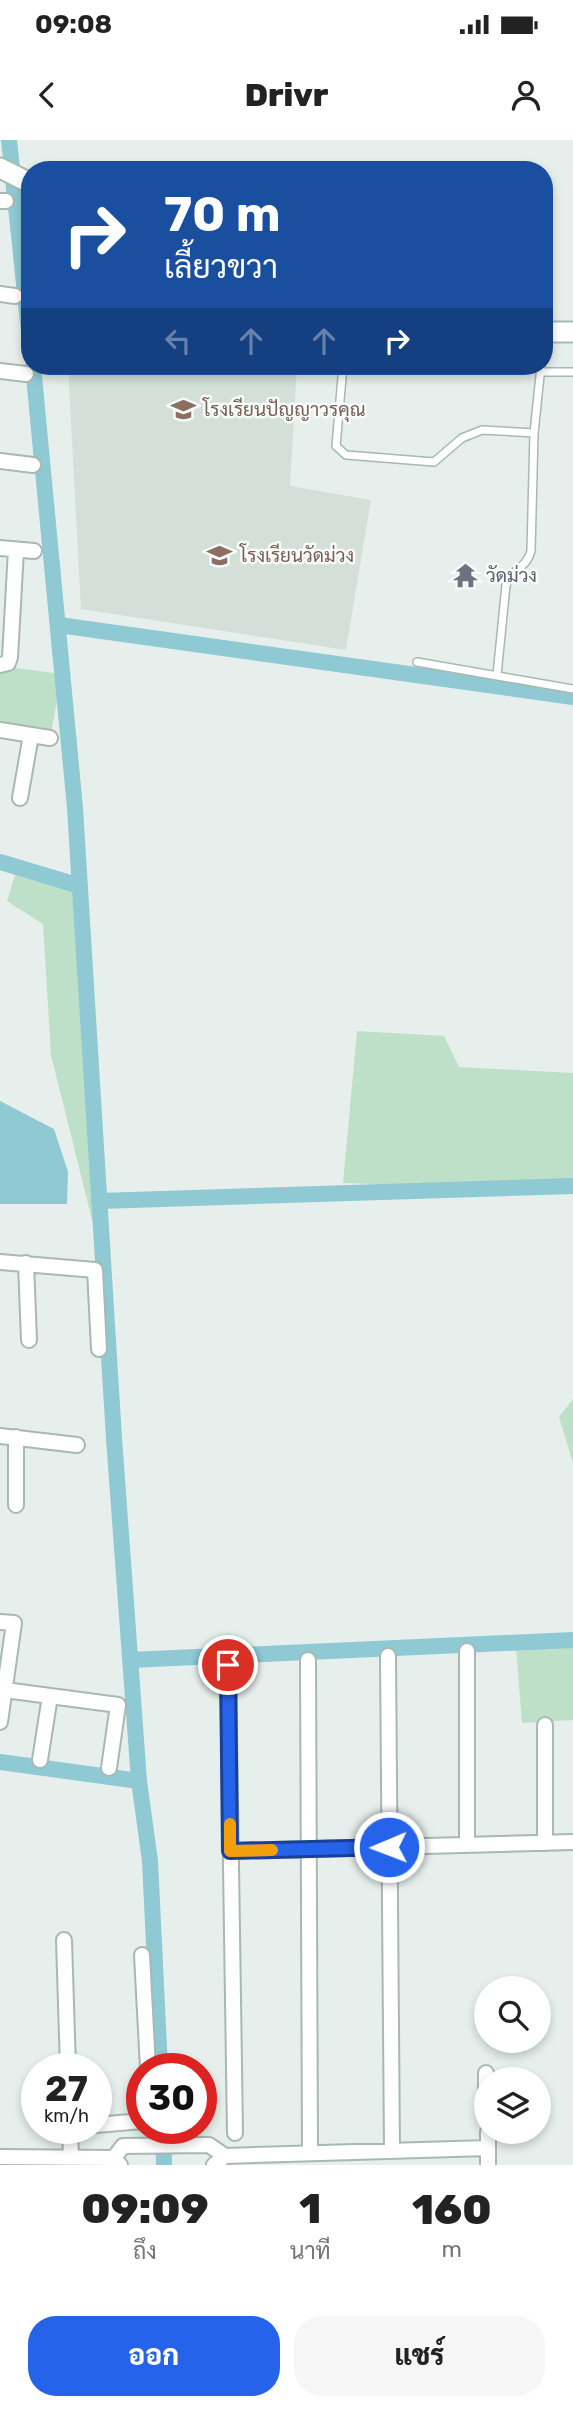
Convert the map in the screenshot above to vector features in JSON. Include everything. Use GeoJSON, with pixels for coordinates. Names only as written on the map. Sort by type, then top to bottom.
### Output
{"type":"FeatureCollection","features":[{"type":"Feature","properties":{"kind":"street"},"geometry":{"type":"LineString","coordinates":[[0,168],[21,178]]}},
{"type":"Feature","properties":{"kind":"street"},"geometry":{"type":"LineString","coordinates":[[0,295],[15,296]]}},
{"type":"Feature","properties":{"kind":"street"},"geometry":{"type":"LineString","coordinates":[[553,332],[573,332]]}},
{"type":"Feature","properties":{"kind":"street"},"geometry":{"type":"LineString","coordinates":[[0,371],[21,373]]}},
{"type":"Feature","properties":{"kind":"street"},"geometry":{"type":"LineString","coordinates":[[0,461],[33,465]]}},
{"type":"Feature","properties":{"kind":"street"},"geometry":{"type":"LineString","coordinates":[[0,548],[34,551]]}},
{"type":"Feature","properties":{"kind":"street"},"geometry":{"type":"LineString","coordinates":[[0,665],[8,663],[10,657],[16,550]]}},
{"type":"Feature","properties":{"kind":"street"},"geometry":{"type":"LineString","coordinates":[[0,730],[50,738]]}},
{"type":"Feature","properties":{"kind":"street"},"geometry":{"type":"LineString","coordinates":[[20,798],[31,735]]}},
{"type":"Feature","properties":{"kind":"street"},"geometry":{"type":"LineString","coordinates":[[0,1262],[95,1270],[99,1349]]}},
{"type":"Feature","properties":{"kind":"street"},"geometry":{"type":"LineString","coordinates":[[26,1263],[29,1340]]}},
{"type":"Feature","properties":{"kind":"street"},"geometry":{"type":"LineString","coordinates":[[0,1436],[77,1445]]}},
{"type":"Feature","properties":{"kind":"street"},"geometry":{"type":"LineString","coordinates":[[16,1437],[16,1505]]}},
{"type":"Feature","properties":{"kind":"street"},"geometry":{"type":"LineString","coordinates":[[0,1622],[14,1623],[0,1722]]}},
{"type":"Feature","properties":{"kind":"street"},"geometry":{"type":"LineString","coordinates":[[467,1651],[467,1845]]}},
{"type":"Feature","properties":{"kind":"street"},"geometry":{"type":"LineString","coordinates":[[388,1656],[391,2151]]}},
{"type":"Feature","properties":{"kind":"street"},"geometry":{"type":"LineString","coordinates":[[308,1660],[310,2153]]}},
{"type":"Feature","properties":{"kind":"street"},"geometry":{"type":"LineString","coordinates":[[228,1665],[235,2133]]}},
{"type":"Feature","properties":{"kind":"street"},"geometry":{"type":"LineString","coordinates":[[5,1690],[118,1705],[109,1768]]}},
{"type":"Feature","properties":{"kind":"street"},"geometry":{"type":"LineString","coordinates":[[40,1760],[50,1696]]}},
{"type":"Feature","properties":{"kind":"street"},"geometry":{"type":"LineString","coordinates":[[545,1725],[545,1843]]}},
{"type":"Feature","properties":{"kind":"street"},"geometry":{"type":"LineString","coordinates":[[230,1851],[573,1842]]}},
{"type":"Feature","properties":{"kind":"street"},"geometry":{"type":"LineString","coordinates":[[64,1940],[68,2053]]}},
{"type":"Feature","properties":{"kind":"street"},"geometry":{"type":"LineString","coordinates":[[142,1955],[147,2053]]}},
{"type":"Feature","properties":{"kind":"street"},"geometry":{"type":"LineString","coordinates":[[71,2144],[71,2158]]}},
{"type":"Feature","properties":{"kind":"street"},"geometry":{"type":"LineString","coordinates":[[488,2144],[488,2165]]}},
{"type":"Feature","properties":{"kind":"street"},"geometry":{"type":"LineString","coordinates":[[0,2157],[119,2157],[209,2145],[220,2160],[310,2153],[488,2148]]}},
{"type":"Feature","properties":{"kind":"lane"},"geometry":{"type":"LineString","coordinates":[[553,370],[573,372]]}},
{"type":"Feature","properties":{"kind":"lane"},"geometry":{"type":"LineString","coordinates":[[342,375],[336,446],[346,455],[435,462],[462,438],[482,430],[534,433]]}},
{"type":"Feature","properties":{"kind":"lane"},"geometry":{"type":"LineString","coordinates":[[497,675],[506,585],[513,572],[525,565],[531,551],[534,433],[540,375]]}},
{"type":"Feature","properties":{"kind":"lane"},"geometry":{"type":"LineString","coordinates":[[417,662],[573,689]]}},
{"type":"Feature","properties":{"kind":"shaded area","name":"โรงเรียนวัดม่วง"},"geometry":{"type":"Polygon","coordinates":[[[68,375],[296,375],[290,486],[371,500],[346,650],[81,609],[68,375]]]}},
{"type":"Feature","properties":{"kind":"green space"},"geometry":{"type":"Polygon","coordinates":[[[0,666],[62,674],[50,738],[0,730],[0,666]]]}},
{"type":"Feature","properties":{"kind":"green space"},"geometry":{"type":"Polygon","coordinates":[[[19,862],[83,882],[106,1195],[97,1240],[51,1055],[43,924],[7,901],[19,862]]]}},
{"type":"Feature","properties":{"kind":"green space"},"geometry":{"type":"Polygon","coordinates":[[[357,1031],[444,1036],[459,1067],[573,1073],[573,1190],[343,1183],[357,1031]]]}},
{"type":"Feature","properties":{"kind":"green space"},"geometry":{"type":"Polygon","coordinates":[[[573,1399],[573,1463],[559,1417],[573,1399]]]}},
{"type":"Feature","properties":{"kind":"green space"},"geometry":{"type":"Polygon","coordinates":[[[573,1646],[573,1720],[522,1723],[516,1648],[573,1646]]]}},
{"type":"Feature","properties":{"kind":"water"},"geometry":{"type":"Polygon","coordinates":[[[0,1101],[54,1129],[68,1172],[67,1204],[0,1204],[0,1101]]]}},
{"type":"Feature","properties":{"kind":"waterway"},"geometry":{"type":"LineString","coordinates":[[9,140],[21,255]]}},
{"type":"Feature","properties":{"kind":"waterway"},"geometry":{"type":"LineString","coordinates":[[34,375],[75,808],[114,1438],[139,1781],[150,1861],[159,2053]]}},
{"type":"Feature","properties":{"kind":"waterway"},"geometry":{"type":"LineString","coordinates":[[59,625],[573,697]]}},
{"type":"Feature","properties":{"kind":"waterway"},"geometry":{"type":"LineString","coordinates":[[0,862],[80,886]]}},
{"type":"Feature","properties":{"kind":"waterway"},"geometry":{"type":"LineString","coordinates":[[99,1201],[573,1186]]}},
{"type":"Feature","properties":{"kind":"waterway"},"geometry":{"type":"LineString","coordinates":[[130,1660],[573,1640]]}},
{"type":"Feature","properties":{"kind":"waterway"},"geometry":{"type":"LineString","coordinates":[[0,1762],[139,1781]]}},
{"type":"Feature","properties":{"kind":"waterway"},"geometry":{"type":"LineString","coordinates":[[163,2144],[164,2165]]}},
{"type":"Feature","properties":{"kind":"slow traffic"},"geometry":{"type":"LineString","coordinates":[[230,1824],[230,1851],[272,1850]]}},
{"type":"Feature","properties":{"kind":"place","name":"โรงเรียนปัญญาวรคุณ"},"geometry":{"type":"Point","coordinates":[183,409]}},
{"type":"Feature","properties":{"kind":"place","name":"โรงเรียนวัดม่วง"},"geometry":{"type":"Point","coordinates":[220,555]}},
{"type":"Feature","properties":{"kind":"place","name":"วัดม่วง"},"geometry":{"type":"Point","coordinates":[466,575]}},
{"type":"Feature","properties":{"kind":"route"},"geometry":{"type":"LineString","coordinates":[[228,1665],[230,1851],[389,1847]]}}]}
